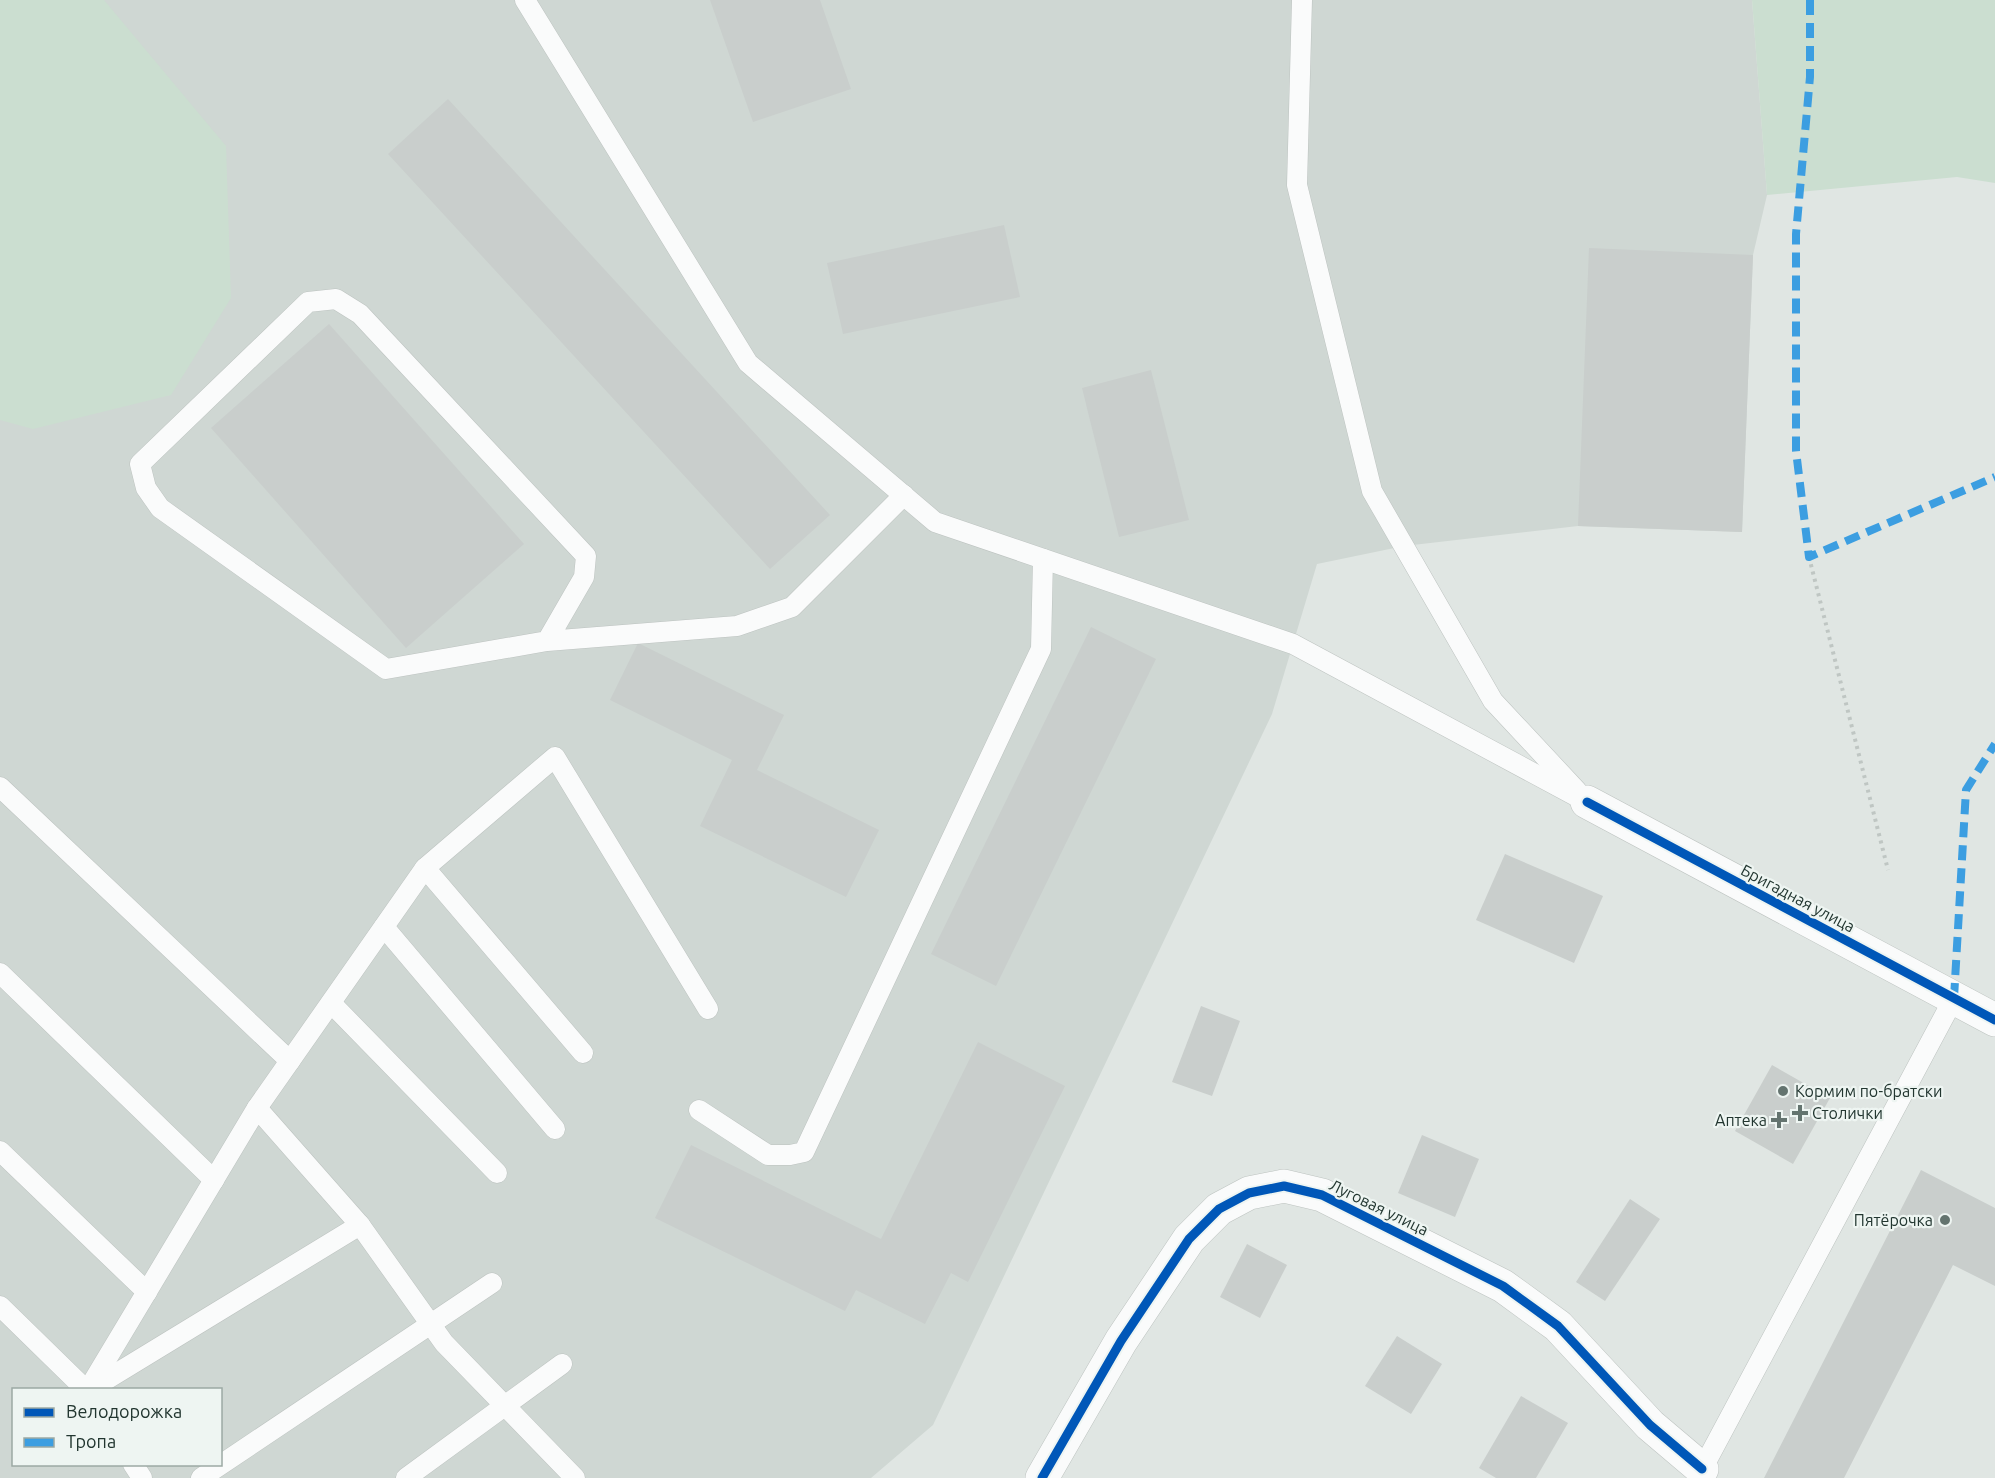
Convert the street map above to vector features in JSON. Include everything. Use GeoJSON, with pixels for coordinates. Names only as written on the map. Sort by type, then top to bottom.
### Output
{"type":"FeatureCollection","features":[{"type":"Feature","properties":{"kind":"street","name":"Бригадная улица"},"geometry":{"type":"LineString","coordinates":[[1587,802],[1995,1020]]}},
{"type":"Feature","properties":{"kind":"street","name":"Луговая улица"},"geometry":{"type":"LineString","coordinates":[[1042,1478],[1121,1341],[1188,1239],[1219,1209],[1249,1193],[1284,1186],[1322,1195],[1503,1286],[1558,1326],[1650,1425],[1700,1474]]}},
{"type":"Feature","properties":{"kind":"lane"},"geometry":{"type":"LineString","coordinates":[[525,0],[748,363],[935,522],[1293,644],[1587,802]]}},
{"type":"Feature","properties":{"kind":"lane"},"geometry":{"type":"LineString","coordinates":[[1302,0],[1297,185],[1372,491],[1493,700],[1587,802]]}},
{"type":"Feature","properties":{"kind":"lane"},"geometry":{"type":"LineString","coordinates":[[547,642],[584,577],[586,556],[360,314],[336,299],[308,302],[140,464],[146,488],[160,508],[386,669],[547,642],[633,632],[737,626],[792,607],[904,495]]}},
{"type":"Feature","properties":{"kind":"lane"},"geometry":{"type":"LineString","coordinates":[[699,1110],[768,1155],[790,1155],[804,1152],[1041,650],[1043,559]]}},
{"type":"Feature","properties":{"kind":"lane"},"geometry":{"type":"LineString","coordinates":[[89,1388],[257,1108],[426,868],[555,757],[708,1009]]}},
{"type":"Feature","properties":{"kind":"lane"},"geometry":{"type":"LineString","coordinates":[[0,787],[290,1061]]}},
{"type":"Feature","properties":{"kind":"lane"},"geometry":{"type":"LineString","coordinates":[[426,868],[583,1053]]}},
{"type":"Feature","properties":{"kind":"lane"},"geometry":{"type":"LineString","coordinates":[[384,927],[555,1129]]}},
{"type":"Feature","properties":{"kind":"lane"},"geometry":{"type":"LineString","coordinates":[[0,973],[214,1180]]}},
{"type":"Feature","properties":{"kind":"lane"},"geometry":{"type":"LineString","coordinates":[[1700,1474],[1954,998]]}},
{"type":"Feature","properties":{"kind":"lane"},"geometry":{"type":"LineString","coordinates":[[331,1002],[497,1173]]}},
{"type":"Feature","properties":{"kind":"lane"},"geometry":{"type":"LineString","coordinates":[[257,1108],[360,1225],[444,1343],[575,1478]]}},
{"type":"Feature","properties":{"kind":"lane"},"geometry":{"type":"LineString","coordinates":[[0,1151],[147,1293]]}},
{"type":"Feature","properties":{"kind":"lane"},"geometry":{"type":"LineString","coordinates":[[90,1388],[360,1225]]}},
{"type":"Feature","properties":{"kind":"lane"},"geometry":{"type":"LineString","coordinates":[[222,1464],[492,1284]]}},
{"type":"Feature","properties":{"kind":"lane"},"geometry":{"type":"LineString","coordinates":[[0,1306],[87,1388]]}},
{"type":"Feature","properties":{"kind":"lane"},"geometry":{"type":"LineString","coordinates":[[406,1478],[562,1364]]}},
{"type":"Feature","properties":{"kind":"lane"},"geometry":{"type":"LineString","coordinates":[[201,1478],[219,1466]]}},
{"type":"Feature","properties":{"kind":"path"},"geometry":{"type":"LineString","coordinates":[[1809,557],[1888,870]]}},
{"type":"Feature","properties":{"kind":"shaded area"},"geometry":{"type":"Polygon","coordinates":[[[0,0],[1752,0],[1767,195],[1753,255],[1742,532],[1578,526],[1404,546],[1317,564],[1272,714],[933,1425],[871,1478],[0,1478],[0,0]]]}},
{"type":"Feature","properties":{"kind":"green space"},"geometry":{"type":"Polygon","coordinates":[[[0,0],[104,0],[226,146],[231,298],[171,395],[33,429],[0,420],[0,0]]]}},
{"type":"Feature","properties":{"kind":"green space"},"geometry":{"type":"Polygon","coordinates":[[[1752,0],[1995,0],[1995,183],[1957,177],[1767,195],[1752,0]]]}},
{"type":"Feature","properties":{"kind":"building"},"geometry":{"type":"Polygon","coordinates":[[[710,0],[820,0],[851,89],[753,122],[710,0]]]}},
{"type":"Feature","properties":{"kind":"building"},"geometry":{"type":"Polygon","coordinates":[[[448,99],[830,515],[770,569],[388,154],[448,99]]]}},
{"type":"Feature","properties":{"kind":"building"},"geometry":{"type":"Polygon","coordinates":[[[1004,225],[1020,297],[843,334],[827,263],[1004,225]]]}},
{"type":"Feature","properties":{"kind":"building"},"geometry":{"type":"Polygon","coordinates":[[[1589,248],[1753,255],[1742,532],[1578,526],[1589,248]]]}},
{"type":"Feature","properties":{"kind":"building"},"geometry":{"type":"Polygon","coordinates":[[[329,324],[524,544],[406,648],[211,428],[329,324]]]}},
{"type":"Feature","properties":{"kind":"building"},"geometry":{"type":"Polygon","coordinates":[[[1151,370],[1189,520],[1119,537],[1082,388],[1151,370]]]}},
{"type":"Feature","properties":{"kind":"building"},"geometry":{"type":"Polygon","coordinates":[[[1091,627],[1156,659],[996,986],[931,954],[1091,627]]]}},
{"type":"Feature","properties":{"kind":"building"},"geometry":{"type":"Polygon","coordinates":[[[638,643],[784,715],[757,770],[879,830],[846,897],[700,826],[732,760],[610,700],[638,643]]]}},
{"type":"Feature","properties":{"kind":"building"},"geometry":{"type":"Polygon","coordinates":[[[1505,854],[1603,896],[1574,963],[1476,920],[1505,854]]]}},
{"type":"Feature","properties":{"kind":"building"},"geometry":{"type":"Polygon","coordinates":[[[1201,1006],[1240,1021],[1212,1096],[1172,1082],[1201,1006]]]}},
{"type":"Feature","properties":{"kind":"building"},"geometry":{"type":"Polygon","coordinates":[[[978,1042],[1065,1086],[968,1282],[951,1273],[925,1324],[856,1290],[845,1311],[655,1218],[691,1145],[881,1239],[978,1042]]]}},
{"type":"Feature","properties":{"kind":"building"},"geometry":{"type":"Polygon","coordinates":[[[1772,1065],[1830,1098],[1793,1164],[1735,1131],[1772,1065]]]}},
{"type":"Feature","properties":{"kind":"building"},"geometry":{"type":"Polygon","coordinates":[[[1422,1135],[1479,1159],[1455,1217],[1398,1193],[1422,1135]]]}},
{"type":"Feature","properties":{"kind":"building"},"geometry":{"type":"Polygon","coordinates":[[[1921,1170],[1995,1208],[1995,1286],[1953,1265],[1844,1478],[1764,1478],[1921,1170]]]}},
{"type":"Feature","properties":{"kind":"building"},"geometry":{"type":"Polygon","coordinates":[[[1630,1199],[1660,1219],[1605,1301],[1576,1282],[1630,1199]]]}},
{"type":"Feature","properties":{"kind":"building"},"geometry":{"type":"Polygon","coordinates":[[[1247,1244],[1287,1265],[1260,1318],[1220,1297],[1247,1244]]]}},
{"type":"Feature","properties":{"kind":"building"},"geometry":{"type":"Polygon","coordinates":[[[1397,1336],[1442,1364],[1411,1414],[1365,1386],[1397,1336]]]}},
{"type":"Feature","properties":{"kind":"building"},"geometry":{"type":"Polygon","coordinates":[[[1521,1396],[1568,1423],[1536,1478],[1496,1478],[1479,1468],[1521,1396]]]}},
{"type":"Feature","properties":{"kind":"marked path"},"geometry":{"type":"LineString","coordinates":[[1810,0],[1810,77],[1796,234],[1796,451],[1809,557],[1995,477]]}},
{"type":"Feature","properties":{"kind":"marked path"},"geometry":{"type":"LineString","coordinates":[[1954,998],[1966,790],[1995,744]]}},
{"type":"Feature","properties":{"kind":"cycle path"},"geometry":{"type":"LineString","coordinates":[[1587,802],[1995,1020]]}},
{"type":"Feature","properties":{"kind":"cycle path"},"geometry":{"type":"LineString","coordinates":[[1042,1478],[1121,1341],[1189,1239],[1219,1209],[1249,1193],[1284,1186],[1322,1195],[1503,1286],[1558,1326],[1650,1425],[1702,1469]]}},
{"type":"Feature","properties":{"kind":"place","name":"Кормим по-братски"},"geometry":{"type":"Point","coordinates":[1783,1091]}},
{"type":"Feature","properties":{"kind":"place","name":"Столички"},"geometry":{"type":"Point","coordinates":[1800,1113]}},
{"type":"Feature","properties":{"kind":"place","name":"Аптека"},"geometry":{"type":"Point","coordinates":[1779,1120]}},
{"type":"Feature","properties":{"kind":"place","name":"Пятёрочка"},"geometry":{"type":"Point","coordinates":[1945,1220]}}]}
